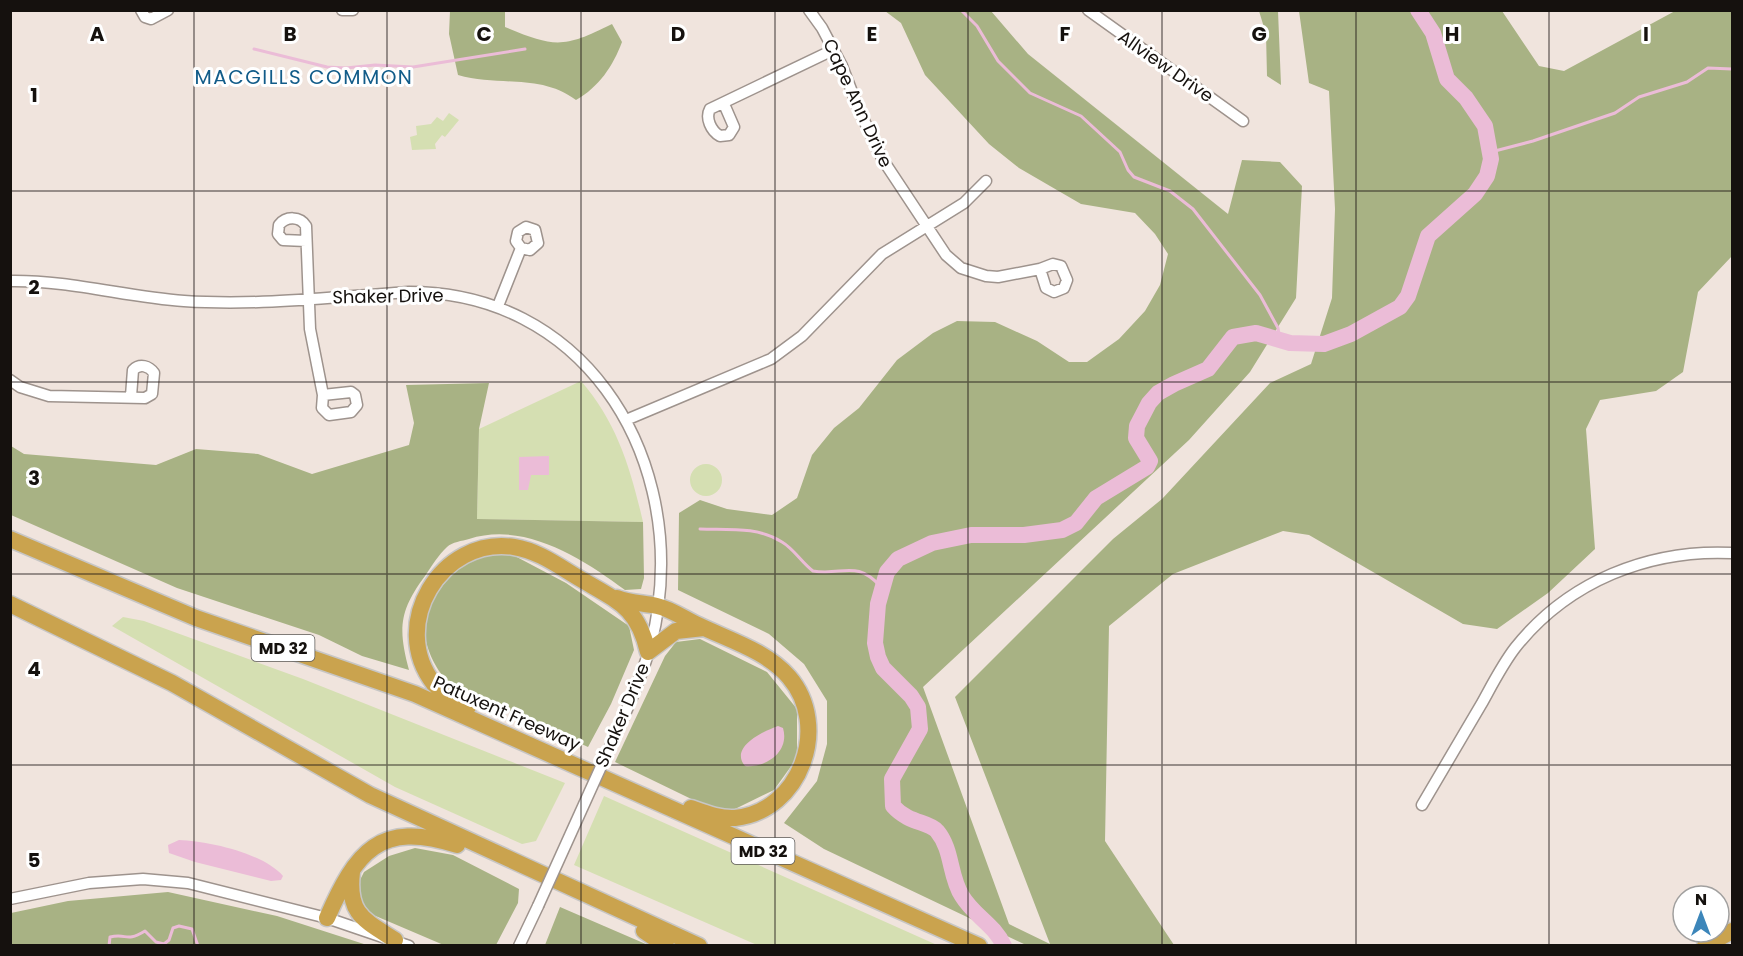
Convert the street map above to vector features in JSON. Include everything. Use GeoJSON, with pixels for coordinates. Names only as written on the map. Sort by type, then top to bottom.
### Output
{"type":"FeatureCollection","features":[{"type":"Feature","properties":{"kind":"highway","name":"Patuxent Freeway"},"geometry":{"type":"LineString","coordinates":[[10,538],[196,618],[415,694],[979,945]]}},
{"type":"Feature","properties":{"kind":"highway"},"geometry":{"type":"LineString","coordinates":[[555,756],[456,701],[435,685],[422,661],[418,645],[418,615],[428,589],[443,570],[460,557],[486,547],[512,547],[528,550],[602,592],[636,618],[644,633],[648,652],[676,630],[704,628]]}},
{"type":"Feature","properties":{"kind":"highway"},"geometry":{"type":"LineString","coordinates":[[602,592],[625,601],[659,606],[773,662],[789,677],[805,704],[809,736],[804,764],[796,777],[772,804],[748,815],[726,818],[602,777]]}},
{"type":"Feature","properties":{"kind":"highway"},"geometry":{"type":"LineString","coordinates":[[10,604],[172,683],[370,795],[699,945]]}},
{"type":"Feature","properties":{"kind":"highway"},"geometry":{"type":"LineString","coordinates":[[327,918],[352,867],[361,856],[383,842],[395,838],[418,836],[439,839],[525,867]]}},
{"type":"Feature","properties":{"kind":"highway"},"geometry":{"type":"LineString","coordinates":[[352,867],[351,892],[357,913],[402,943]]}},
{"type":"Feature","properties":{"kind":"highway"},"geometry":{"type":"LineString","coordinates":[[596,899],[629,924],[666,945]]}},
{"type":"Feature","properties":{"kind":"highway"},"geometry":{"type":"LineString","coordinates":[[1705,945],[1732,932]]}},
{"type":"Feature","properties":{"kind":"street"},"geometry":{"type":"LineString","coordinates":[[141,10],[145,17],[151,19],[168,10]]}},
{"type":"Feature","properties":{"kind":"street"},"geometry":{"type":"LineString","coordinates":[[342,10],[353,10]]}},
{"type":"Feature","properties":{"kind":"street","name":"Cape Ann Drive"},"geometry":{"type":"LineString","coordinates":[[809,10],[833,50],[873,141],[945,255],[961,268],[998,277],[1040,269]]}},
{"type":"Feature","properties":{"kind":"street","name":"Allview Drive"},"geometry":{"type":"LineString","coordinates":[[1091,11],[1244,121]]}},
{"type":"Feature","properties":{"kind":"street"},"geometry":{"type":"LineString","coordinates":[[724,104],[833,50]]}},
{"type":"Feature","properties":{"kind":"street"},"geometry":{"type":"LineString","coordinates":[[626,420],[771,359],[802,336],[882,254],[964,203],[986,182]]}},
{"type":"Feature","properties":{"kind":"street"},"geometry":{"type":"LineString","coordinates":[[306,241],[312,344],[322,395]]}},
{"type":"Feature","properties":{"kind":"street"},"geometry":{"type":"LineString","coordinates":[[498,306],[521,248]]}},
{"type":"Feature","properties":{"kind":"street","name":"Shaker Drive"},"geometry":{"type":"LineString","coordinates":[[10,281],[81,285],[183,301],[308,299],[428,292],[457,296],[498,306],[534,323],[575,353],[603,384],[626,420],[646,468],[657,518],[660,566],[659,606],[648,652],[609,749],[519,945]]}},
{"type":"Feature","properties":{"kind":"street"},"geometry":{"type":"LineString","coordinates":[[10,380],[20,387],[49,396],[131,396]]}},
{"type":"Feature","properties":{"kind":"street"},"geometry":{"type":"LineString","coordinates":[[1422,805],[1513,650],[1552,610],[1602,578],[1637,564],[1690,553],[1732,553]]}},
{"type":"Feature","properties":{"kind":"street"},"geometry":{"type":"LineString","coordinates":[[10,899],[88,883],[143,879],[206,886],[327,918],[402,943]]}},
{"type":"Feature","properties":{"kind":"green space"},"geometry":{"type":"Polygon","coordinates":[[[450,11],[505,11],[505,27],[548,42],[582,38],[612,24],[622,42],[604,75],[592,89],[576,100],[548,86],[458,75],[449,34],[450,11]]]}},
{"type":"Feature","properties":{"kind":"green space"},"geometry":{"type":"Polygon","coordinates":[[[885,11],[991,11],[1028,54],[1228,214],[1242,160],[1280,162],[1302,186],[1296,298],[1250,372],[1189,440],[923,687],[1009,924],[1050,944],[955,697],[1113,539],[1162,499],[1270,383],[1311,364],[1332,298],[1335,209],[1329,91],[1309,83],[1299,11],[1502,11],[1539,66],[1564,71],[1675,11],[1732,11],[1732,256],[1698,292],[1683,372],[1656,391],[1600,400],[1586,429],[1595,549],[1548,593],[1497,629],[1463,624],[1309,535],[1283,531],[1173,574],[1109,626],[1105,841],[1174,945],[1026,945],[824,849],[784,823],[817,781],[827,744],[827,701],[804,664],[769,634],[678,590],[679,513],[700,500],[727,509],[772,515],[797,498],[812,455],[834,428],[859,408],[897,360],[933,333],[957,321],[995,322],[1037,341],[1069,362],[1087,362],[1119,339],[1145,311],[1160,285],[1168,254],[1155,234],[1135,213],[1081,204],[1019,168],[989,144],[925,75],[901,23],[885,11]]]}},
{"type":"Feature","properties":{"kind":"green space"},"geometry":{"type":"Polygon","coordinates":[[[1259,11],[1278,11],[1281,85],[1267,76],[1266,34],[1259,11]]]}},
{"type":"Feature","properties":{"kind":"green space"},"geometry":{"type":"Polygon","coordinates":[[[449,113],[459,120],[445,137],[442,135],[435,144],[436,149],[412,150],[410,137],[417,135],[416,126],[431,124],[437,117],[443,121],[449,113]]]}},
{"type":"Feature","properties":{"kind":"green space"},"geometry":{"type":"Polygon","coordinates":[[[581,381],[604,413],[621,447],[643,522],[477,519],[479,429],[581,381]]]}},
{"type":"Feature","properties":{"kind":"green space"},"geometry":{"type":"Polygon","coordinates":[[[489,383],[479,429],[477,519],[643,522],[644,578],[641,589],[625,590],[571,555],[531,539],[511,535],[490,535],[454,543],[447,547],[435,561],[416,588],[406,610],[402,631],[409,670],[362,656],[319,635],[177,588],[11,515],[11,446],[24,454],[156,465],[196,449],[258,454],[312,474],[409,445],[414,423],[406,385],[489,383]]]}},
{"type":"Feature","properties":{"kind":"green space"},"geometry":{"type":"Polygon","coordinates":[[[706,464],[718,468],[722,480],[718,492],[706,496],[694,492],[690,480],[694,468],[706,464]]]}},
{"type":"Feature","properties":{"kind":"green space"},"geometry":{"type":"Polygon","coordinates":[[[513,555],[566,583],[629,626],[634,650],[611,704],[588,747],[447,681],[437,668],[429,651],[425,633],[426,616],[439,591],[453,573],[468,560],[476,557],[513,555]]]}},
{"type":"Feature","properties":{"kind":"green space"},"geometry":{"type":"Polygon","coordinates":[[[123,617],[144,621],[303,679],[565,783],[536,841],[522,844],[395,787],[112,626],[123,617]]]}},
{"type":"Feature","properties":{"kind":"green space"},"geometry":{"type":"Polygon","coordinates":[[[700,639],[767,672],[797,709],[797,758],[774,790],[735,809],[714,810],[615,762],[665,656],[676,642],[700,639]]]}},
{"type":"Feature","properties":{"kind":"green space"},"geometry":{"type":"Polygon","coordinates":[[[604,796],[937,945],[757,945],[574,865],[604,796]]]}},
{"type":"Feature","properties":{"kind":"green space"},"geometry":{"type":"Polygon","coordinates":[[[415,848],[453,855],[519,889],[518,903],[496,945],[446,946],[371,914],[362,902],[358,884],[364,872],[389,856],[415,848]]]}},
{"type":"Feature","properties":{"kind":"green space"},"geometry":{"type":"Polygon","coordinates":[[[168,892],[277,916],[367,945],[11,945],[11,913],[68,901],[168,892]]]}},
{"type":"Feature","properties":{"kind":"green space"},"geometry":{"type":"Polygon","coordinates":[[[560,907],[648,945],[545,945],[560,907]]]}},
{"type":"Feature","properties":{"kind":"shaded area"},"geometry":{"type":"Polygon","coordinates":[[[549,456],[549,475],[531,475],[528,490],[519,490],[519,457],[549,456]]]}},
{"type":"Feature","properties":{"kind":"shaded area"},"geometry":{"type":"Polygon","coordinates":[[[778,726],[783,728],[784,737],[780,751],[761,764],[745,766],[741,759],[741,752],[745,746],[757,736],[778,726]]]}},
{"type":"Feature","properties":{"kind":"shaded area"},"geometry":{"type":"Polygon","coordinates":[[[179,840],[219,846],[249,855],[274,868],[283,876],[281,880],[271,881],[169,853],[168,845],[179,840]]]}},
{"type":"Feature","properties":{"kind":"waterway"},"geometry":{"type":"LineString","coordinates":[[961,10],[977,26],[998,61],[1030,93],[1081,116],[1120,152],[1128,170],[1134,177],[1170,191],[1193,209],[1260,295],[1278,328],[1280,341]]}},
{"type":"Feature","properties":{"kind":"waterway"},"geometry":{"type":"LineString","coordinates":[[1004,946],[995,932],[962,896],[946,846],[937,831],[929,825],[905,816],[893,806],[892,779],[920,729],[918,707],[911,696],[883,668],[875,643],[878,604],[887,572],[898,559],[932,543],[971,535],[1024,535],[1062,530],[1076,523],[1096,498],[1147,467],[1150,461],[1136,438],[1137,426],[1149,403],[1158,393],[1208,369],[1233,337],[1256,333],[1290,343],[1324,344],[1351,334],[1400,307],[1408,296],[1428,236],[1475,194],[1487,176],[1491,159],[1485,126],[1466,98],[1447,79],[1433,33],[1418,10]]}},
{"type":"Feature","properties":{"kind":"waterway"},"geometry":{"type":"LineString","coordinates":[[254,49],[327,67],[346,68],[375,65],[413,67],[525,49]]}},
{"type":"Feature","properties":{"kind":"waterway"},"geometry":{"type":"LineString","coordinates":[[1491,152],[1533,141],[1615,113],[1639,97],[1687,82],[1708,68],[1732,69]]}},
{"type":"Feature","properties":{"kind":"waterway"},"geometry":{"type":"LineString","coordinates":[[700,529],[762,533],[786,545],[813,571],[856,571],[872,578],[881,587]]}},
{"type":"Feature","properties":{"kind":"waterway"},"geometry":{"type":"LineString","coordinates":[[109,946],[110,937],[130,937],[145,931],[156,942],[164,944],[169,940],[173,928],[179,926],[192,929],[198,946]]}},
{"type":"Feature","properties":{"kind":"district","name":"MACGILLS COMMON"},"geometry":{"type":"Point","coordinates":[304,77]}}]}
